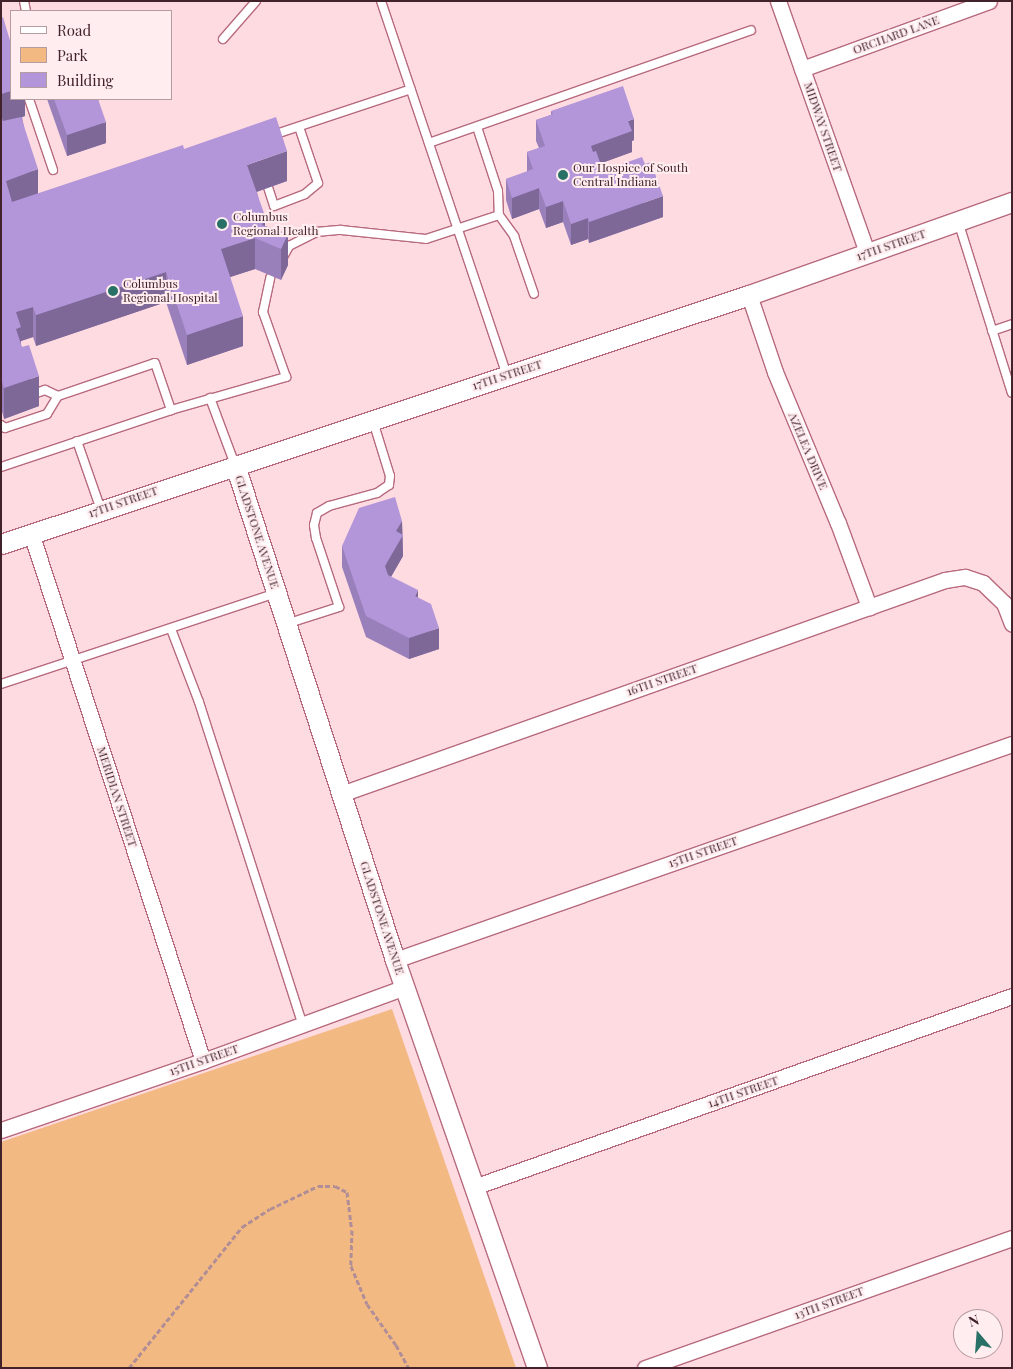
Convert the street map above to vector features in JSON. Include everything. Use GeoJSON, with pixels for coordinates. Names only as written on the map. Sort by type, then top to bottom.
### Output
{"type":"FeatureCollection","features":[{"type":"Feature","properties":{"kind":"street","name":"MIDWAY STREET"},"geometry":{"type":"LineString","coordinates":[[778,1],[867,253]]}},
{"type":"Feature","properties":{"kind":"street","name":"ORCHARD LANE"},"geometry":{"type":"LineString","coordinates":[[802,69],[989,1]]}},
{"type":"Feature","properties":{"kind":"street","name":"17TH STREET"},"geometry":{"type":"LineString","coordinates":[[1,544],[31,532],[749,295],[1012,202]]}},
{"type":"Feature","properties":{"kind":"street","name":"AZELEA DRIVE"},"geometry":{"type":"LineString","coordinates":[[749,295],[775,372],[838,523],[869,607]]}},
{"type":"Feature","properties":{"kind":"street","name":"GLADSTONE AVENUE"},"geometry":{"type":"LineString","coordinates":[[235,465],[395,960],[537,1368]]}},
{"type":"Feature","properties":{"kind":"street","name":"MERIDIAN STREET"},"geometry":{"type":"LineString","coordinates":[[31,532],[203,1061]]}},
{"type":"Feature","properties":{"kind":"street","name":"16TH STREET"},"geometry":{"type":"LineString","coordinates":[[341,794],[945,580],[965,577],[983,583],[1004,603],[1012,624]]}},
{"type":"Feature","properties":{"kind":"street","name":"15TH STREET"},"geometry":{"type":"LineString","coordinates":[[395,960],[1012,744]]}},
{"type":"Feature","properties":{"kind":"street","name":"15TH STREET"},"geometry":{"type":"LineString","coordinates":[[1,1130],[203,1061],[405,987]]}},
{"type":"Feature","properties":{"kind":"street","name":"14TH STREET"},"geometry":{"type":"LineString","coordinates":[[474,1188],[1012,996]]}},
{"type":"Feature","properties":{"kind":"street","name":"13TH STREET"},"geometry":{"type":"LineString","coordinates":[[646,1368],[1012,1238]]}},
{"type":"Feature","properties":{"kind":"lane"},"geometry":{"type":"LineString","coordinates":[[223,39],[256,1]]}},
{"type":"Feature","properties":{"kind":"lane"},"geometry":{"type":"LineString","coordinates":[[382,1],[507,374]]}},
{"type":"Feature","properties":{"kind":"lane"},"geometry":{"type":"LineString","coordinates":[[429,143],[751,30]]}},
{"type":"Feature","properties":{"kind":"lane"},"geometry":{"type":"LineString","coordinates":[[263,139],[411,88]]}},
{"type":"Feature","properties":{"kind":"lane"},"geometry":{"type":"LineString","coordinates":[[29,100],[53,170]]}},
{"type":"Feature","properties":{"kind":"lane"},"geometry":{"type":"LineString","coordinates":[[476,126],[498,191],[499,215],[514,236],[534,294]]}},
{"type":"Feature","properties":{"kind":"lane"},"geometry":{"type":"LineString","coordinates":[[262,169],[274,206],[305,194],[318,183],[299,127]]}},
{"type":"Feature","properties":{"kind":"lane"},"geometry":{"type":"LineString","coordinates":[[281,260],[289,246],[316,232],[341,230],[426,239],[499,215]]}},
{"type":"Feature","properties":{"kind":"lane"},"geometry":{"type":"LineString","coordinates":[[958,221],[1012,393]]}},
{"type":"Feature","properties":{"kind":"lane"},"geometry":{"type":"LineString","coordinates":[[1,467],[171,410],[286,377],[263,312],[270,278]]}},
{"type":"Feature","properties":{"kind":"lane"},"geometry":{"type":"LineString","coordinates":[[992,330],[1012,324]]}},
{"type":"Feature","properties":{"kind":"lane"},"geometry":{"type":"LineString","coordinates":[[1,425],[5,428],[47,414],[58,396],[155,363],[171,410]]}},
{"type":"Feature","properties":{"kind":"lane"},"geometry":{"type":"LineString","coordinates":[[19,399],[45,390],[58,396]]}},
{"type":"Feature","properties":{"kind":"lane"},"geometry":{"type":"LineString","coordinates":[[210,398],[235,465]]}},
{"type":"Feature","properties":{"kind":"lane"},"geometry":{"type":"LineString","coordinates":[[286,624],[339,607],[316,538],[314,525],[317,513],[329,506],[377,493],[389,485],[390,476],[372,419]]}},
{"type":"Feature","properties":{"kind":"lane"},"geometry":{"type":"LineString","coordinates":[[77,442],[101,510]]}},
{"type":"Feature","properties":{"kind":"lane"},"geometry":{"type":"LineString","coordinates":[[1,684],[276,593]]}},
{"type":"Feature","properties":{"kind":"lane"},"geometry":{"type":"LineString","coordinates":[[171,629],[200,702],[207,732],[303,1025]]}},
{"type":"Feature","properties":{"kind":"path"},"geometry":{"type":"LineString","coordinates":[[129,1368],[242,1227],[270,1209],[318,1186],[335,1186],[347,1192],[352,1230],[351,1266],[366,1304],[396,1345],[409,1368]]}},
{"type":"Feature","properties":{"kind":"green space"},"geometry":{"type":"Polygon","coordinates":[[[392,1009],[516,1368],[1,1368],[1,1142],[392,1009]]]}},
{"type":"Feature","properties":{"kind":"building"},"geometry":{"type":"Polygon","coordinates":[[[3,17],[10,41],[10,91],[1,94],[1,18],[3,17]]]}},
{"type":"Feature","properties":{"kind":"building","name":"Our Hospice of South Central Indiana"},"geometry":{"type":"Polygon","coordinates":[[[623,86],[634,119],[628,121],[632,131],[591,146],[593,152],[596,151],[601,165],[597,167],[599,172],[642,157],[645,164],[651,162],[663,196],[589,222],[588,218],[571,224],[563,201],[546,207],[539,188],[512,198],[506,179],[533,169],[527,152],[545,146],[536,120],[553,114],[551,111],[623,86]]]}},
{"type":"Feature","properties":{"kind":"building"},"geometry":{"type":"Polygon","coordinates":[[[54,100],[98,100],[106,122],[67,135],[54,100]]]}},
{"type":"Feature","properties":{"kind":"building","name":"Columbus Regional Hospital"},"geometry":{"type":"Polygon","coordinates":[[[1,115],[3,121],[21,117],[38,169],[6,181],[12,202],[183,145],[184,149],[276,117],[287,151],[247,165],[265,216],[262,225],[288,234],[281,249],[255,238],[221,249],[243,316],[187,335],[166,272],[36,315],[33,307],[16,312],[21,327],[16,329],[22,347],[29,345],[39,376],[4,388],[1,378],[1,115]]]}},
{"type":"Feature","properties":{"kind":"building"},"geometry":{"type":"Polygon","coordinates":[[[395,497],[402,521],[396,531],[403,535],[385,566],[388,575],[418,590],[415,596],[431,604],[439,628],[409,638],[366,616],[342,546],[359,508],[395,497]]]}},
{"type":"Feature","properties":{"kind":"place","name":"Our Hospice of South Central Indiana"},"geometry":{"type":"Point","coordinates":[563,175]}},
{"type":"Feature","properties":{"kind":"place","name":"Columbus Regional Health"},"geometry":{"type":"Point","coordinates":[222,224]}},
{"type":"Feature","properties":{"kind":"place","name":"Columbus Regional Hospital"},"geometry":{"type":"Point","coordinates":[113,291]}}]}
